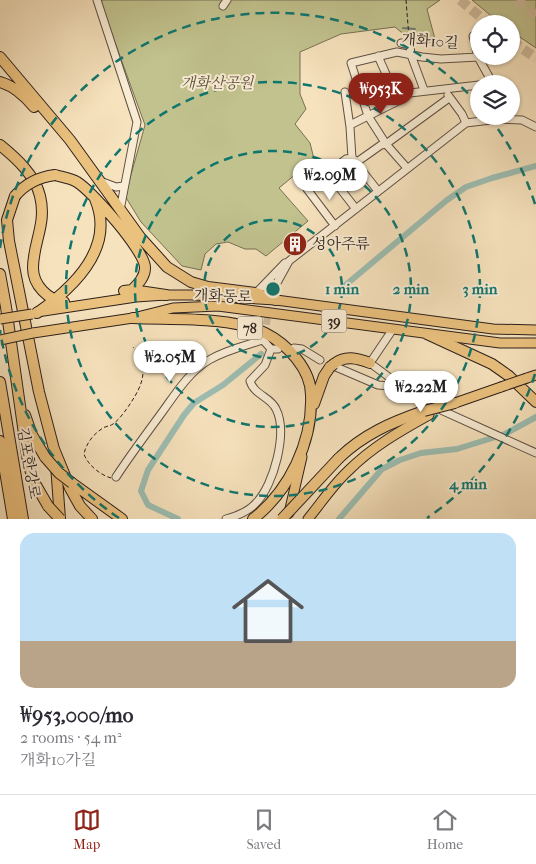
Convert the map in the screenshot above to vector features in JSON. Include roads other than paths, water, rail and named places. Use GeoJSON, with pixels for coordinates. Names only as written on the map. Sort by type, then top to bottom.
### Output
{"type":"FeatureCollection","features":[{"type":"Feature","properties":{"kind":"highway"},"geometry":{"type":"LineString","coordinates":[[0,56],[70,140],[106,192],[167,267],[179,276],[208,287],[274,295]]}},
{"type":"Feature","properties":{"kind":"highway"},"geometry":{"type":"LineString","coordinates":[[0,82],[8,84],[17,90],[46,120],[90,176],[106,192]]}},
{"type":"Feature","properties":{"kind":"highway"},"geometry":{"type":"LineString","coordinates":[[0,145],[22,165],[38,188],[43,215],[33,266],[34,275],[42,289],[59,301]]}},
{"type":"Feature","properties":{"kind":"highway"},"geometry":{"type":"LineString","coordinates":[[92,519],[80,506],[70,488],[54,449],[39,392],[9,240],[7,220],[15,196],[20,190],[38,179],[55,175],[76,181],[94,196],[144,259],[146,267],[144,274],[128,291],[166,295]]}},
{"type":"Feature","properties":{"kind":"highway"},"geometry":{"type":"LineString","coordinates":[[34,313],[59,301],[91,260],[97,246],[100,218],[94,196]]}},
{"type":"Feature","properties":{"kind":"highway"},"geometry":{"type":"LineString","coordinates":[[0,274],[28,462],[34,480],[48,506],[60,519]]}},
{"type":"Feature","properties":{"kind":"highway","name":"78"},"geometry":{"type":"LineString","coordinates":[[133,318],[223,322],[246,327],[268,335],[283,345],[300,364],[308,378],[312,394],[304,447]]}},
{"type":"Feature","properties":{"kind":"highway"},"geometry":{"type":"LineString","coordinates":[[428,334],[492,364],[509,376],[536,402]]}},
{"type":"Feature","properties":{"kind":"highway"},"geometry":{"type":"LineString","coordinates":[[310,417],[324,376],[333,366],[346,358],[370,363]]}},
{"type":"Feature","properties":{"kind":"highway","name":"김포한강로"},"geometry":{"type":"LineString","coordinates":[[0,382],[23,519]]}},
{"type":"Feature","properties":{"kind":"highway"},"geometry":{"type":"LineString","coordinates":[[18,394],[32,435],[45,457],[59,473],[122,519]]}},
{"type":"Feature","properties":{"kind":"highway"},"geometry":{"type":"LineString","coordinates":[[282,519],[339,458],[364,437],[390,423],[455,403]]}},
{"type":"Feature","properties":{"kind":"highway","name":"김포한강로"},"geometry":{"type":"LineString","coordinates":[[0,441],[14,519]]}},
{"type":"Feature","properties":{"kind":"highway"},"geometry":{"type":"LineString","coordinates":[[253,519],[269,505],[283,487],[304,447]]}},
{"type":"Feature","properties":{"kind":"highway"},"geometry":{"type":"LineString","coordinates":[[54,449],[60,519]]}},
{"type":"Feature","properties":{"kind":"main road","name":"개화동로"},"geometry":{"type":"LineString","coordinates":[[0,319],[136,297],[166,295],[274,295],[493,328],[536,330]]}},
{"type":"Feature","properties":{"kind":"main road","name":"개화동로"},"geometry":{"type":"LineString","coordinates":[[0,340],[33,333],[133,318],[173,308],[218,306],[500,343],[536,343]]}},
{"type":"Feature","properties":{"kind":"main road"},"geometry":{"type":"LineString","coordinates":[[455,403],[532,377]]}},
{"type":"Feature","properties":{"kind":"main road"},"geometry":{"type":"LineString","coordinates":[[308,519],[348,471],[392,435],[426,413]]}},
{"type":"Feature","properties":{"kind":"main road","name":"78"},"geometry":{"type":"LineString","coordinates":[[288,519],[304,447]]}},
{"type":"Feature","properties":{"kind":"street"},"geometry":{"type":"LineString","coordinates":[[97,0],[137,122],[120,210]]}},
{"type":"Feature","properties":{"kind":"street"},"geometry":{"type":"LineString","coordinates":[[401,43],[410,45],[411,55],[424,90]]}},
{"type":"Feature","properties":{"kind":"street","name":"개화10길"},"geometry":{"type":"LineString","coordinates":[[368,116],[351,64],[397,52],[441,59],[470,57]]}},
{"type":"Feature","properties":{"kind":"street"},"geometry":{"type":"LineString","coordinates":[[378,56],[398,101]]}},
{"type":"Feature","properties":{"kind":"street"},"geometry":{"type":"LineString","coordinates":[[350,125],[398,101],[410,92],[470,86]]}},
{"type":"Feature","properties":{"kind":"street"},"geometry":{"type":"LineString","coordinates":[[444,88],[466,123]]}},
{"type":"Feature","properties":{"kind":"street"},"geometry":{"type":"LineString","coordinates":[[345,92],[352,158],[378,191]]}},
{"type":"Feature","properties":{"kind":"street"},"geometry":{"type":"LineString","coordinates":[[334,226],[307,189],[346,159],[352,158],[357,162],[386,144],[449,98]]}},
{"type":"Feature","properties":{"kind":"street"},"geometry":{"type":"LineString","coordinates":[[368,116],[386,144],[407,168]]}},
{"type":"Feature","properties":{"kind":"street"},"geometry":{"type":"LineString","coordinates":[[520,120],[536,127]]}},
{"type":"Feature","properties":{"kind":"street"},"geometry":{"type":"LineString","coordinates":[[256,293],[284,264],[466,123],[470,122]]}},
{"type":"Feature","properties":{"kind":"street"},"geometry":{"type":"LineString","coordinates":[[328,173],[356,209]]}},
{"type":"Feature","properties":{"kind":"street"},"geometry":{"type":"LineString","coordinates":[[98,180],[116,188],[124,186]]}},
{"type":"Feature","properties":{"kind":"street"},"geometry":{"type":"LineString","coordinates":[[274,295],[289,261]]}},
{"type":"Feature","properties":{"kind":"street"},"geometry":{"type":"LineString","coordinates":[[393,330],[370,363],[427,404],[536,453]]}},
{"type":"Feature","properties":{"kind":"street"},"geometry":{"type":"LineString","coordinates":[[116,477],[144,435],[195,371],[208,361],[231,349],[263,340],[275,349],[265,366],[250,381],[255,390],[273,404],[278,412],[281,432],[275,464],[264,493],[256,504],[240,515],[226,519]]}},
{"type":"Feature","properties":{"kind":"street"},"geometry":{"type":"LineString","coordinates":[[294,348],[302,349],[320,360]]}},
{"type":"Feature","properties":{"kind":"street"},"geometry":{"type":"LineString","coordinates":[[333,366],[378,385],[401,387]]}},
{"type":"Feature","properties":{"kind":"waterway"},"geometry":{"type":"LineString","coordinates":[[403,28],[415,29]]}},
{"type":"Feature","properties":{"kind":"waterway"},"geometry":{"type":"LineString","coordinates":[[342,288],[447,200],[466,187],[536,166]]}},
{"type":"Feature","properties":{"kind":"waterway"},"geometry":{"type":"LineString","coordinates":[[178,519],[148,505],[141,491],[148,470],[194,403],[223,385],[261,354]]}},
{"type":"Feature","properties":{"kind":"waterway"},"geometry":{"type":"LineString","coordinates":[[339,519],[382,469],[421,453],[457,449],[505,434],[536,417]]}},
{"type":"Feature","properties":{"kind":"tunnel"},"geometry":{"type":"LineString","coordinates":[[460,0],[478,15]]}},
{"type":"Feature","properties":{"kind":"tunnel"},"geometry":{"type":"LineString","coordinates":[[517,0],[536,16]]}},
{"type":"Feature","properties":{"kind":"tunnel"},"geometry":{"type":"LineString","coordinates":[[520,47],[536,58]]}},
{"type":"Feature","properties":{"kind":"tunnel"},"geometry":{"type":"LineString","coordinates":[[264,335],[272,297]]}},
{"type":"Feature","properties":{"kind":"place","name":"성아주류"},"geometry":{"type":"Point","coordinates":[295,244]}},
{"type":"Feature","properties":{"kind":"park label","name":"개화산공원"},"geometry":{"type":"Point","coordinates":[217,83]}}]}
